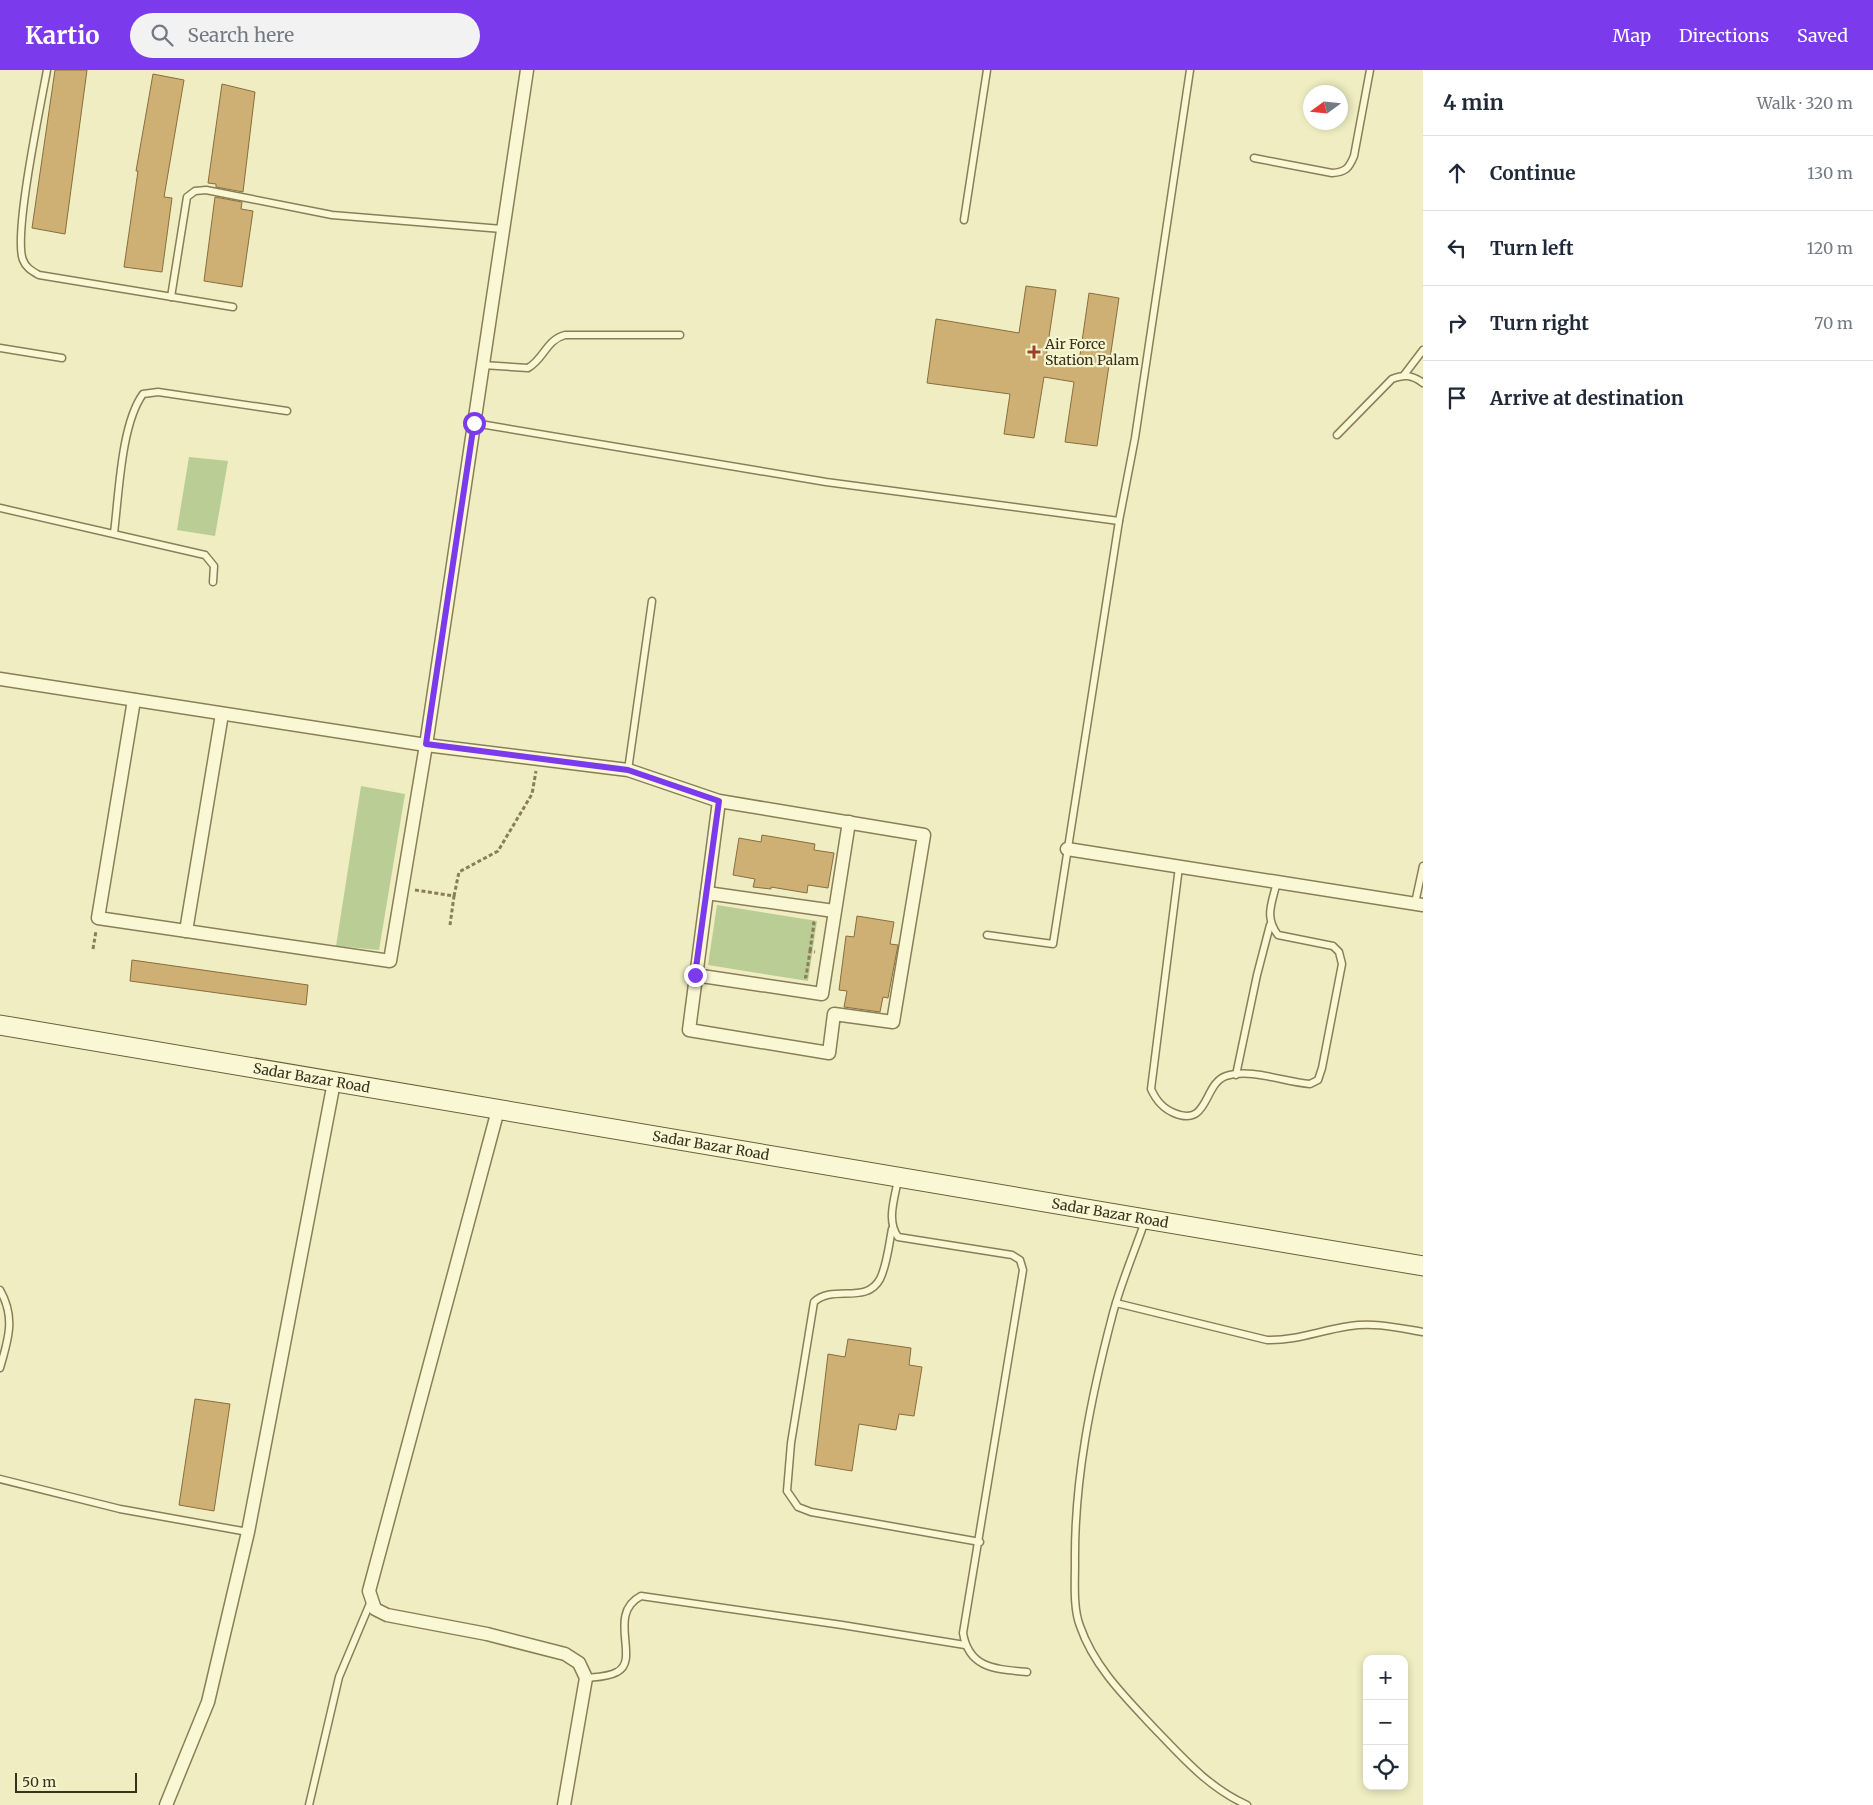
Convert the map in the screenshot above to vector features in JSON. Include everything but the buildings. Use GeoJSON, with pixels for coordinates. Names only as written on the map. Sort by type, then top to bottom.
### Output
{"type":"FeatureCollection","features":[{"type":"Feature","properties":{"kind":"street"},"geometry":{"type":"LineString","coordinates":[[134,700],[98,918],[390,961],[426,744],[527,70]]}},
{"type":"Feature","properties":{"kind":"street"},"geometry":{"type":"LineString","coordinates":[[0,679],[426,744],[538,760],[628,770],[719,801],[924,835],[894,1022],[834,1014]]}},
{"type":"Feature","properties":{"kind":"street"},"geometry":{"type":"LineString","coordinates":[[186,931],[222,714]]}},
{"type":"Feature","properties":{"kind":"street"},"geometry":{"type":"LineString","coordinates":[[719,801],[689,1030],[828,1052],[834,1014],[822,994],[849,822]]}},
{"type":"Feature","properties":{"kind":"street"},"geometry":{"type":"LineString","coordinates":[[1068,849],[1419,904]]}},
{"type":"Feature","properties":{"kind":"street"},"geometry":{"type":"LineString","coordinates":[[706,892],[834,912]]}},
{"type":"Feature","properties":{"kind":"street"},"geometry":{"type":"LineString","coordinates":[[695,975],[822,994]]}},
{"type":"Feature","properties":{"kind":"street","name":"Sadar Bazar Road"},"geometry":{"type":"LineString","coordinates":[[0,1025],[1423,1266]]}},
{"type":"Feature","properties":{"kind":"street"},"geometry":{"type":"LineString","coordinates":[[166,1805],[208,1702],[248,1532],[334,1082]]}},
{"type":"Feature","properties":{"kind":"street"},"geometry":{"type":"LineString","coordinates":[[498,1110],[369,1591],[375,1609],[387,1614],[487,1634],[565,1654],[579,1663],[586,1678],[564,1805]]}},
{"type":"Feature","properties":{"kind":"lane"},"geometry":{"type":"LineString","coordinates":[[47,70],[21,230],[23,260],[29,270],[39,275],[233,307]]}},
{"type":"Feature","properties":{"kind":"lane"},"geometry":{"type":"LineString","coordinates":[[964,220],[987,70]]}},
{"type":"Feature","properties":{"kind":"lane"},"geometry":{"type":"LineString","coordinates":[[987,935],[1053,944],[1119,521],[1135,438],[1190,70]]}},
{"type":"Feature","properties":{"kind":"lane"},"geometry":{"type":"LineString","coordinates":[[1254,158],[1332,173],[1343,172],[1350,167],[1354,156],[1370,70]]}},
{"type":"Feature","properties":{"kind":"lane"},"geometry":{"type":"LineString","coordinates":[[172,297],[188,197],[195,190],[206,190],[332,215],[502,229]]}},
{"type":"Feature","properties":{"kind":"lane"},"geometry":{"type":"LineString","coordinates":[[482,366],[528,368],[537,361],[551,342],[565,335],[680,336]]}},
{"type":"Feature","properties":{"kind":"lane"},"geometry":{"type":"LineString","coordinates":[[0,348],[62,358]]}},
{"type":"Feature","properties":{"kind":"lane"},"geometry":{"type":"LineString","coordinates":[[1404,375],[1423,350]]}},
{"type":"Feature","properties":{"kind":"lane"},"geometry":{"type":"LineString","coordinates":[[1337,434],[1392,379],[1404,375],[1416,378],[1423,383]]}},
{"type":"Feature","properties":{"kind":"lane"},"geometry":{"type":"LineString","coordinates":[[114,533],[128,427],[134,409],[143,394],[158,392],[287,411]]}},
{"type":"Feature","properties":{"kind":"lane"},"geometry":{"type":"LineString","coordinates":[[474,423],[826,482],[1119,521]]}},
{"type":"Feature","properties":{"kind":"lane"},"geometry":{"type":"LineString","coordinates":[[0,508],[205,555],[214,566],[213,582]]}},
{"type":"Feature","properties":{"kind":"lane"},"geometry":{"type":"LineString","coordinates":[[628,770],[652,601]]}},
{"type":"Feature","properties":{"kind":"lane"},"geometry":{"type":"LineString","coordinates":[[1419,904],[1423,866]]}},
{"type":"Feature","properties":{"kind":"lane"},"geometry":{"type":"LineString","coordinates":[[1179,867],[1151,1089],[1164,1108],[1176,1114],[1190,1116],[1199,1111],[1205,1104],[1218,1080],[1236,1075],[1248,1074],[1310,1084],[1318,1080],[1342,964],[1338,952],[1333,946],[1278,935],[1270,925]]}},
{"type":"Feature","properties":{"kind":"lane"},"geometry":{"type":"LineString","coordinates":[[1236,1075],[1257,975],[1270,925],[1270,911],[1277,882]]}},
{"type":"Feature","properties":{"kind":"lane"},"geometry":{"type":"LineString","coordinates":[[898,1177],[891,1220],[892,1229],[881,1278],[867,1292],[829,1293],[821,1296],[814,1302],[791,1443],[787,1491],[798,1507],[811,1512],[980,1542]]}},
{"type":"Feature","properties":{"kind":"lane"},"geometry":{"type":"LineString","coordinates":[[1146,1219],[1116,1303],[1082,1454],[1074,1522],[1075,1588],[1079,1625],[1092,1654],[1143,1716],[1197,1773],[1225,1795],[1247,1805]]}},
{"type":"Feature","properties":{"kind":"lane"},"geometry":{"type":"LineString","coordinates":[[892,1229],[898,1237],[905,1239],[1012,1255],[1020,1260],[1024,1270],[980,1542],[963,1633],[965,1645],[972,1656],[981,1664],[1003,1670],[1027,1672]]}},
{"type":"Feature","properties":{"kind":"lane"},"geometry":{"type":"LineString","coordinates":[[0,1290],[10,1310],[11,1331],[0,1368]]}},
{"type":"Feature","properties":{"kind":"lane"},"geometry":{"type":"LineString","coordinates":[[1116,1303],[1267,1340],[1286,1341],[1350,1326],[1370,1324],[1423,1332]]}},
{"type":"Feature","properties":{"kind":"lane"},"geometry":{"type":"LineString","coordinates":[[0,1479],[120,1509],[248,1532]]}},
{"type":"Feature","properties":{"kind":"lane"},"geometry":{"type":"LineString","coordinates":[[586,1678],[618,1672],[624,1666],[626,1654],[624,1620],[627,1607],[641,1596],[842,1624],[965,1645]]}},
{"type":"Feature","properties":{"kind":"lane"},"geometry":{"type":"LineString","coordinates":[[309,1805],[339,1677],[371,1601]]}},
{"type":"Feature","properties":{"kind":"path"},"geometry":{"type":"LineString","coordinates":[[450,925],[459,872],[498,851],[532,794],[538,760]]}},
{"type":"Feature","properties":{"kind":"path"},"geometry":{"type":"LineString","coordinates":[[402,888],[454,896]]}},
{"type":"Feature","properties":{"kind":"path"},"geometry":{"type":"LineString","coordinates":[[796,976],[806,977],[810,951],[814,923],[804,921]]}},
{"type":"Feature","properties":{"kind":"path"},"geometry":{"type":"LineString","coordinates":[[810,951],[828,955]]}},
{"type":"Feature","properties":{"kind":"green space"},"geometry":{"type":"Polygon","coordinates":[[[189,457],[228,461],[215,536],[177,530],[189,457]]]}},
{"type":"Feature","properties":{"kind":"green space"},"geometry":{"type":"Polygon","coordinates":[[[361,786],[405,794],[379,950],[336,946],[361,786]]]}},
{"type":"Feature","properties":{"kind":"green space"},"geometry":{"type":"Polygon","coordinates":[[[717,905],[817,921],[808,981],[708,965],[717,905]]]}},
{"type":"Feature","properties":{"kind":"place","name":"Air Force Station Palam"},"geometry":{"type":"Point","coordinates":[1034,352]}},
{"type":"Feature","properties":{"kind":"route"},"geometry":{"type":"LineString","coordinates":[[474,423],[426,744],[538,760],[628,770],[719,801],[695,975]]}}]}
